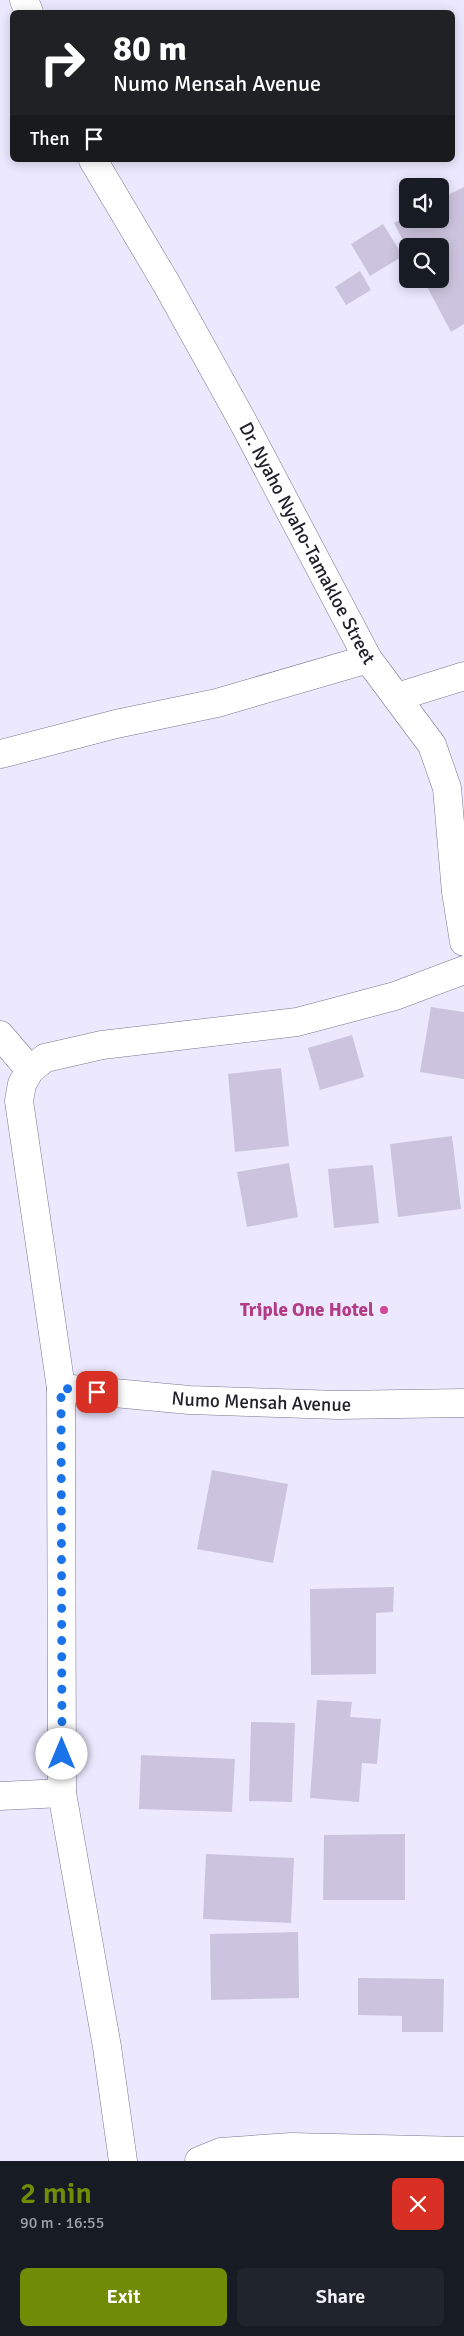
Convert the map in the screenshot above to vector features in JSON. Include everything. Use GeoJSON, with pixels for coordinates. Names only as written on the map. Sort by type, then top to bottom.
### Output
{"type":"FeatureCollection","features":[{"type":"Feature","properties":{"kind":"street","name":"Dr. Nyaho Nyaho-Tamakloe Street"},"geometry":{"type":"LineString","coordinates":[[94,162],[166,283],[223,386],[368,659],[432,745],[447,788],[456,892],[464,942]]}},
{"type":"Feature","properties":{"kind":"street"},"geometry":{"type":"LineString","coordinates":[[0,754],[116,724],[216,703],[368,659]]}},
{"type":"Feature","properties":{"kind":"street"},"geometry":{"type":"LineString","coordinates":[[396,697],[464,676]]}},
{"type":"Feature","properties":{"kind":"street"},"geometry":{"type":"LineString","coordinates":[[123,2161],[104,2028],[62,1793],[61,1388],[19,1101],[22,1084],[30,1070],[45,1058],[102,1045],[297,1022],[395,996],[464,970]]}},
{"type":"Feature","properties":{"kind":"street"},"geometry":{"type":"LineString","coordinates":[[0,1035],[30,1070]]}},
{"type":"Feature","properties":{"kind":"street","name":"Numo Mensah Avenue"},"geometry":{"type":"LineString","coordinates":[[61,1388],[209,1401],[338,1405],[464,1403]]}},
{"type":"Feature","properties":{"kind":"street"},"geometry":{"type":"LineString","coordinates":[[0,1796],[62,1793]]}},
{"type":"Feature","properties":{"kind":"street"},"geometry":{"type":"LineString","coordinates":[[199,2161],[221,2152],[291,2146],[464,2152]]}},
{"type":"Feature","properties":{"kind":"building"},"geometry":{"type":"Polygon","coordinates":[[[464,187],[464,324],[451,332],[428,288],[449,288],[449,238],[402,238],[394,223],[399,220],[399,228],[449,228],[449,194],[464,187]]]}},
{"type":"Feature","properties":{"kind":"building"},"geometry":{"type":"Polygon","coordinates":[[[383,224],[399,250],[399,258],[370,276],[351,244],[383,224]]]}},
{"type":"Feature","properties":{"kind":"building"},"geometry":{"type":"Polygon","coordinates":[[[360,271],[371,290],[346,305],[335,287],[360,271]]]}},
{"type":"Feature","properties":{"kind":"building"},"geometry":{"type":"Polygon","coordinates":[[[431,1007],[464,1012],[464,1079],[420,1072],[431,1007]]]}},
{"type":"Feature","properties":{"kind":"building"},"geometry":{"type":"Polygon","coordinates":[[[352,1035],[364,1077],[320,1090],[308,1048],[352,1035]]]}},
{"type":"Feature","properties":{"kind":"building"},"geometry":{"type":"Polygon","coordinates":[[[281,1068],[289,1146],[235,1152],[228,1074],[281,1068]]]}},
{"type":"Feature","properties":{"kind":"building"},"geometry":{"type":"Polygon","coordinates":[[[452,1136],[461,1209],[398,1217],[390,1144],[452,1136]]]}},
{"type":"Feature","properties":{"kind":"building"},"geometry":{"type":"Polygon","coordinates":[[[289,1163],[298,1217],[247,1227],[237,1172],[289,1163]]]}},
{"type":"Feature","properties":{"kind":"building"},"geometry":{"type":"Polygon","coordinates":[[[373,1165],[379,1223],[334,1228],[328,1169],[373,1165]]]}},
{"type":"Feature","properties":{"kind":"building"},"geometry":{"type":"Polygon","coordinates":[[[212,1470],[288,1484],[273,1563],[197,1549],[212,1470]]]}},
{"type":"Feature","properties":{"kind":"building"},"geometry":{"type":"Polygon","coordinates":[[[394,1587],[393,1612],[376,1613],[376,1674],[311,1675],[310,1589],[394,1587]]]}},
{"type":"Feature","properties":{"kind":"building"},"geometry":{"type":"Polygon","coordinates":[[[317,1700],[352,1702],[350,1717],[381,1719],[377,1764],[362,1763],[359,1802],[310,1798],[317,1700]]]}},
{"type":"Feature","properties":{"kind":"building"},"geometry":{"type":"Polygon","coordinates":[[[251,1722],[295,1723],[292,1802],[249,1801],[251,1722]]]}},
{"type":"Feature","properties":{"kind":"building"},"geometry":{"type":"Polygon","coordinates":[[[141,1755],[235,1759],[232,1812],[139,1809],[141,1755]]]}},
{"type":"Feature","properties":{"kind":"building"},"geometry":{"type":"Polygon","coordinates":[[[405,1834],[405,1900],[323,1900],[324,1835],[405,1834]]]}},
{"type":"Feature","properties":{"kind":"building"},"geometry":{"type":"Polygon","coordinates":[[[206,1854],[294,1858],[291,1923],[203,1919],[206,1854]]]}},
{"type":"Feature","properties":{"kind":"building"},"geometry":{"type":"Polygon","coordinates":[[[298,1932],[299,1998],[211,2000],[210,1934],[298,1932]]]}},
{"type":"Feature","properties":{"kind":"building"},"geometry":{"type":"Polygon","coordinates":[[[358,1978],[444,1979],[443,2032],[402,2032],[402,2016],[358,2015],[358,1978]]]}},
{"type":"Feature","properties":{"kind":"place","name":"Triple One Hotel"},"geometry":{"type":"Point","coordinates":[384,1310]}},
{"type":"Feature","properties":{"kind":"route"},"geometry":{"type":"LineString","coordinates":[[62,1754],[61,1388],[97,1392]]}}]}
